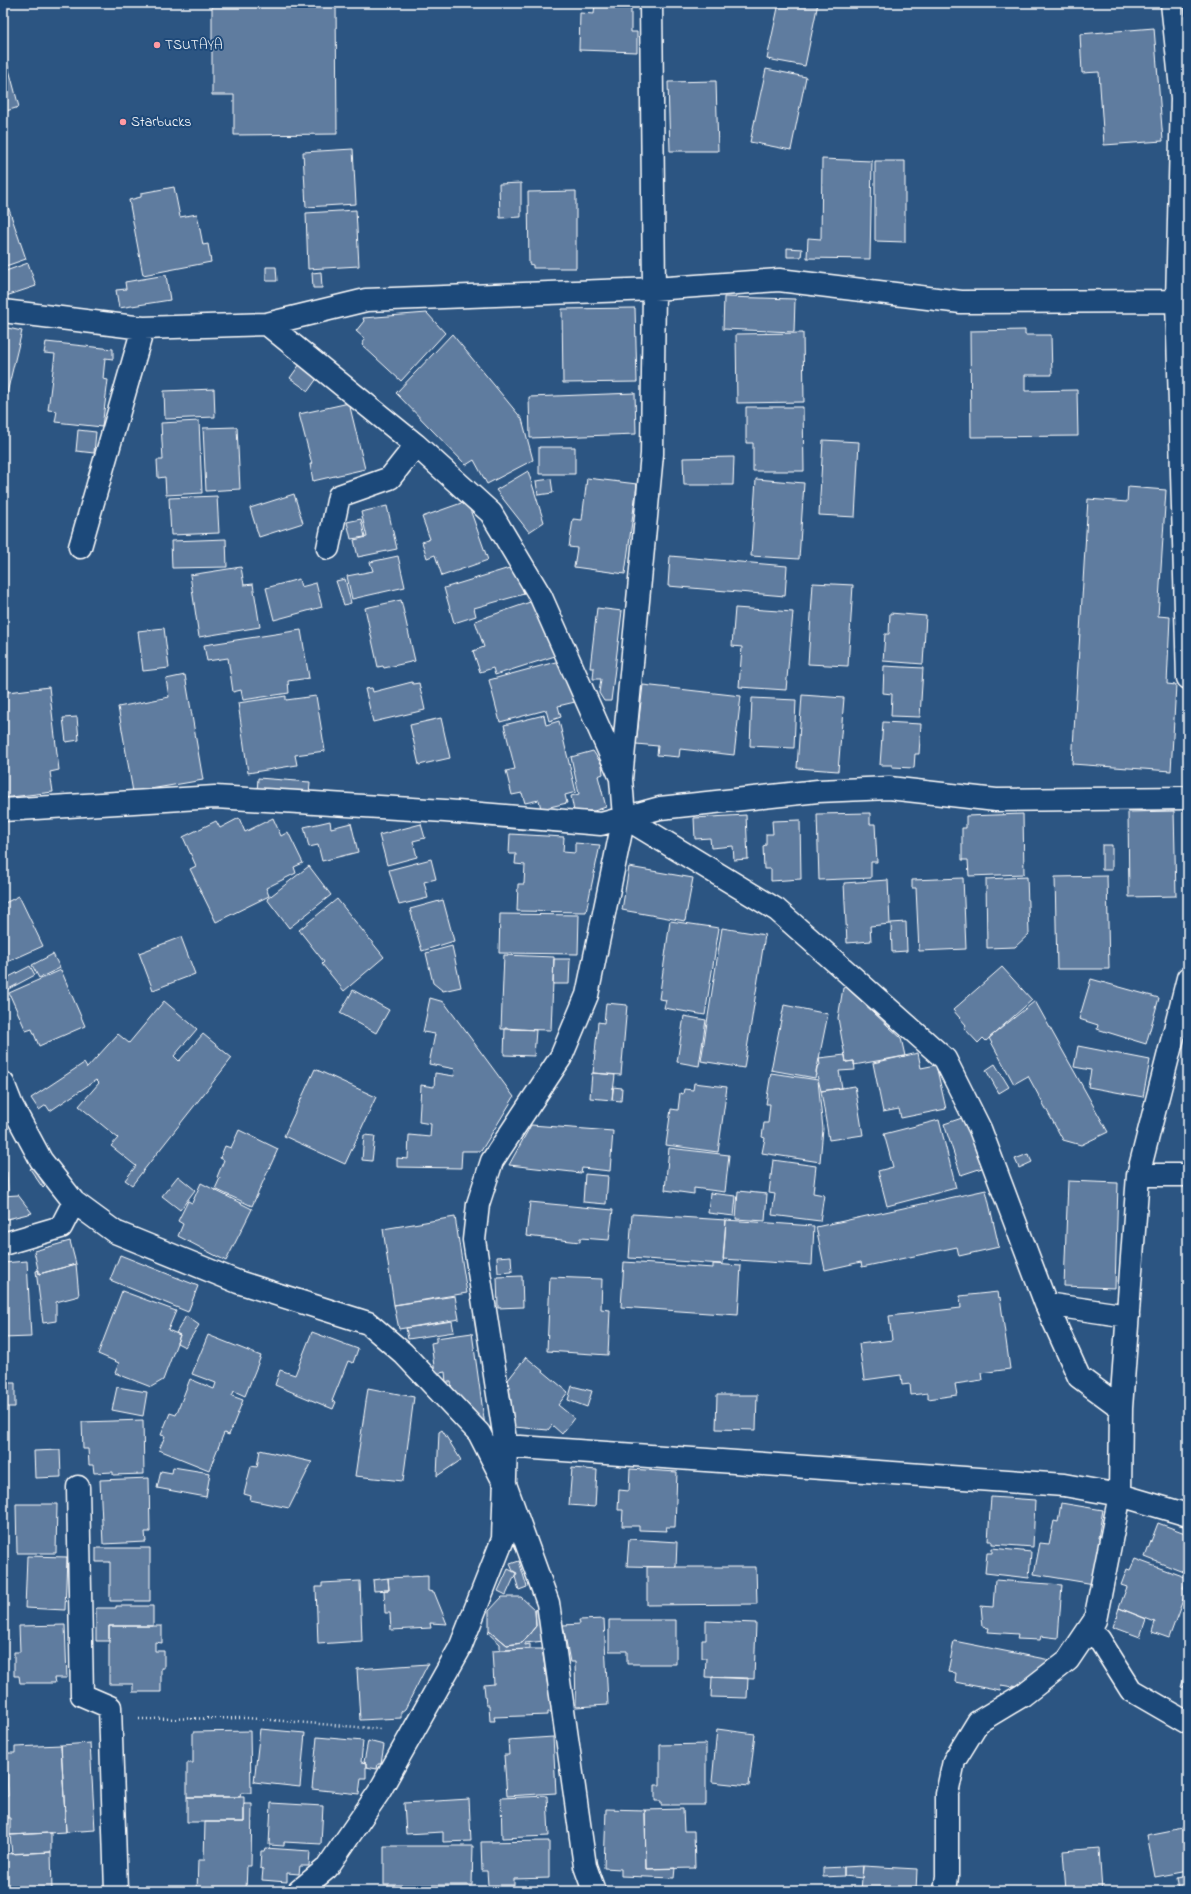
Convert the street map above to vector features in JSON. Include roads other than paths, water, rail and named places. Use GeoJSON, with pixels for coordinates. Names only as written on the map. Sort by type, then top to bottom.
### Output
{"type":"FeatureCollection","features":[{"type":"Feature","properties":{"kind":"street"},"geometry":{"type":"LineString","coordinates":[[594,1891],[585,1866],[548,1603],[512,1534],[505,1484],[497,1447],[474,1240],[478,1204],[492,1162],[561,1057],[587,995],[624,817],[621,779],[652,454],[654,289],[651,3]]}},
{"type":"Feature","properties":{"kind":"street"},"geometry":{"type":"LineString","coordinates":[[1172,3],[1182,98],[1188,678]]}},
{"type":"Feature","properties":{"kind":"street"},"geometry":{"type":"LineString","coordinates":[[3,311],[143,328],[267,324],[366,300],[654,289],[779,280],[961,302],[1183,301]]}},
{"type":"Feature","properties":{"kind":"street"},"geometry":{"type":"LineString","coordinates":[[267,324],[416,445],[491,514],[542,597],[621,779]]}},
{"type":"Feature","properties":{"kind":"street"},"geometry":{"type":"LineString","coordinates":[[80,547],[143,328]]}},
{"type":"Feature","properties":{"kind":"street"},"geometry":{"type":"LineString","coordinates":[[328,548],[340,496],[390,478],[416,445]]}},
{"type":"Feature","properties":{"kind":"street"},"geometry":{"type":"LineString","coordinates":[[3,810],[215,798],[444,810],[601,824],[660,808],[818,791],[889,788],[996,800],[1188,798]]}},
{"type":"Feature","properties":{"kind":"street"},"geometry":{"type":"LineString","coordinates":[[624,817],[777,910],[945,1059],[980,1129],[1046,1304],[1079,1377],[1121,1408]]}},
{"type":"Feature","properties":{"kind":"street"},"geometry":{"type":"LineString","coordinates":[[945,1891],[947,1876],[947,1794],[954,1761],[978,1722],[1023,1695],[1068,1660],[1095,1620],[1120,1495],[1121,1408],[1138,1175],[1188,978]]}},
{"type":"Feature","properties":{"kind":"street"},"geometry":{"type":"LineString","coordinates":[[3,1083],[12,1106],[41,1160],[74,1202],[115,1232],[238,1282],[368,1323],[403,1353],[479,1433],[497,1447],[1064,1485],[1120,1495],[1188,1515]]}},
{"type":"Feature","properties":{"kind":"street"},"geometry":{"type":"LineString","coordinates":[[1138,1175],[1188,1175]]}},
{"type":"Feature","properties":{"kind":"street"},"geometry":{"type":"LineString","coordinates":[[3,1244],[61,1227],[74,1202]]}},
{"type":"Feature","properties":{"kind":"street"},"geometry":{"type":"LineString","coordinates":[[1046,1304],[1128,1316]]}},
{"type":"Feature","properties":{"kind":"street"},"geometry":{"type":"LineString","coordinates":[[78,1487],[82,1696],[110,1707],[116,1891]]}},
{"type":"Feature","properties":{"kind":"street"},"geometry":{"type":"LineString","coordinates":[[299,1891],[327,1868],[379,1792],[460,1648],[512,1534]]}},
{"type":"Feature","properties":{"kind":"street"},"geometry":{"type":"LineString","coordinates":[[1089,1631],[1100,1639],[1131,1690],[1188,1723]]}},
{"type":"Feature","properties":{"kind":"place","name":"TSUTAYA"},"geometry":{"type":"Point","coordinates":[157,45]}},
{"type":"Feature","properties":{"kind":"place","name":"Starbucks"},"geometry":{"type":"Point","coordinates":[123,122]}}]}
